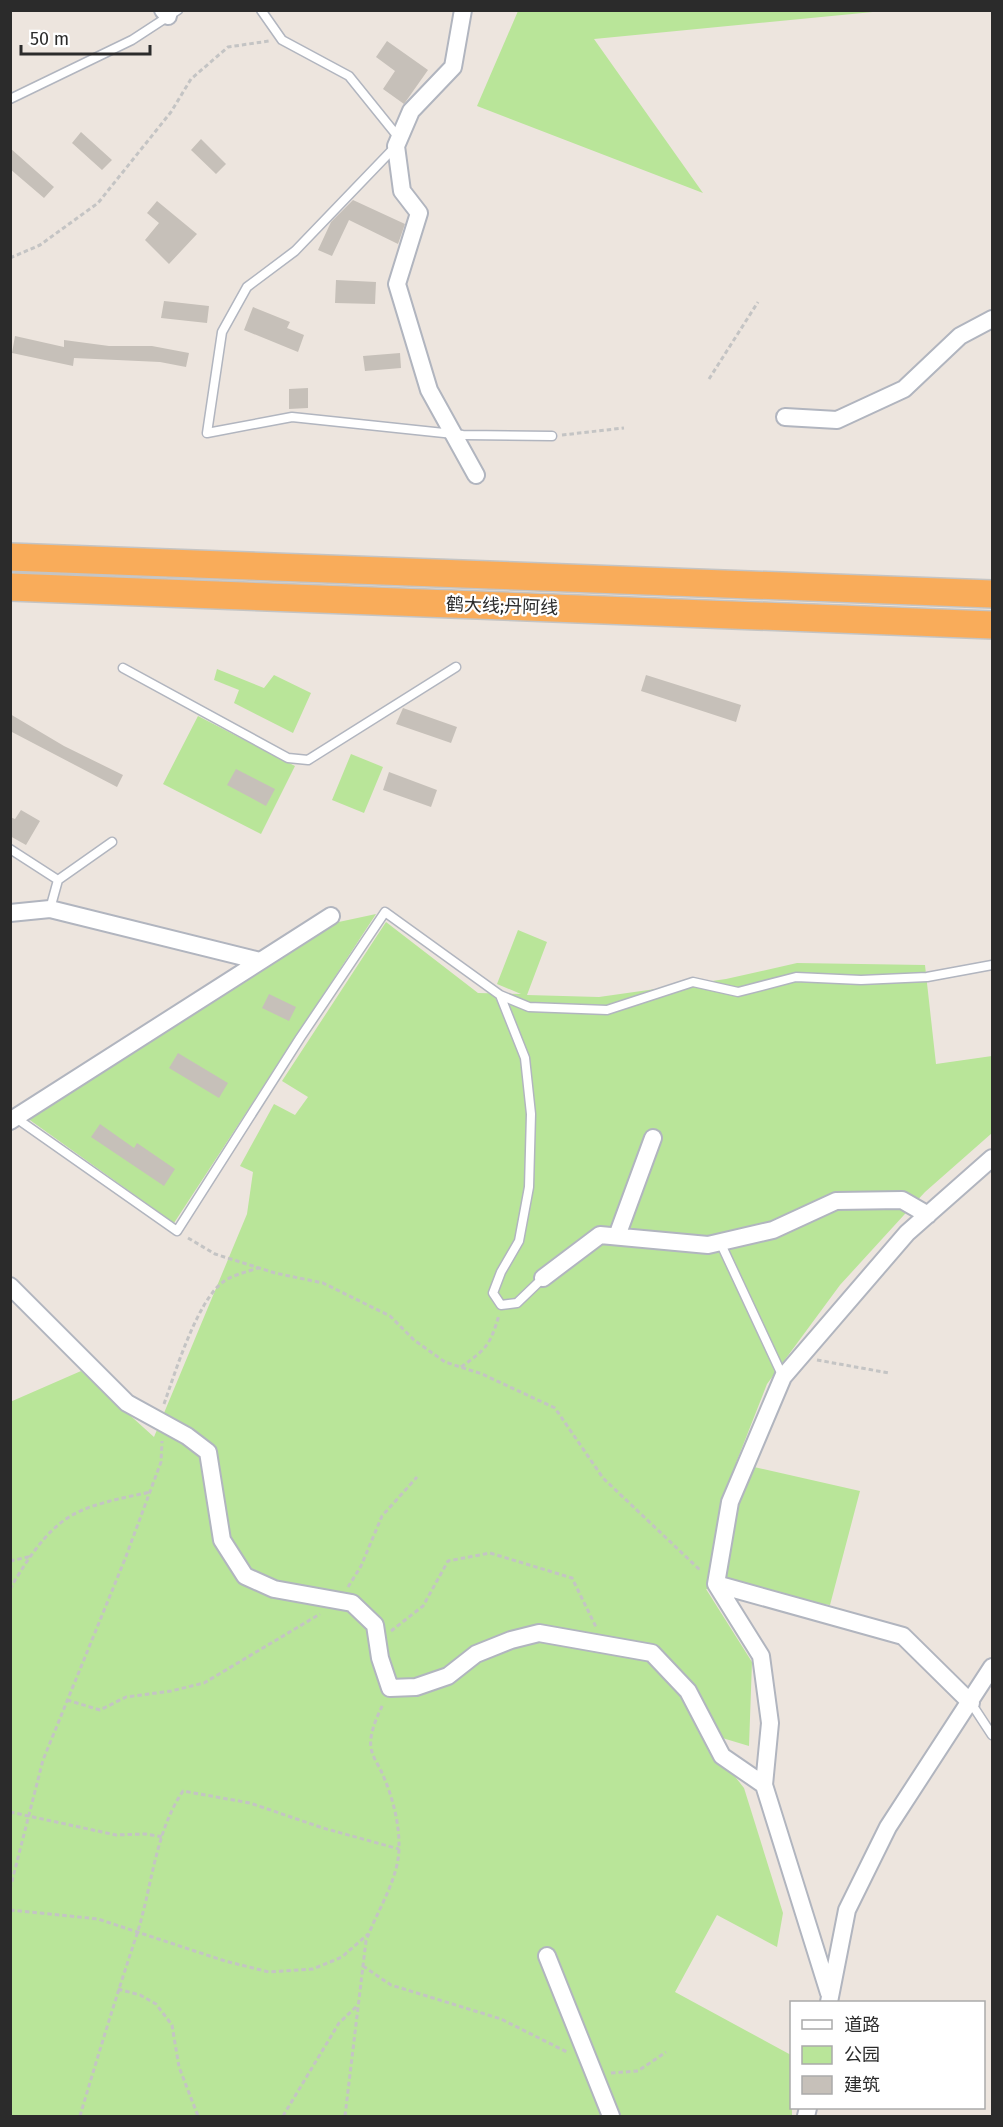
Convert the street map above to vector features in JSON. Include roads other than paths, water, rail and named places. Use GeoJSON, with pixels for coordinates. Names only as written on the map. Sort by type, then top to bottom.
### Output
{"type":"FeatureCollection","features":[{"type":"Feature","properties":{"kind":"highway","name":"鹤大线;丹阿线"},"geometry":{"type":"LineString","coordinates":[[10,557],[993,594]]}},
{"type":"Feature","properties":{"kind":"highway","name":"鹤大线;丹阿线"},"geometry":{"type":"LineString","coordinates":[[10,587],[993,625]]}},
{"type":"Feature","properties":{"kind":"street"},"geometry":{"type":"LineString","coordinates":[[463,10],[453,67],[411,111],[397,142],[402,191],[420,213],[397,284],[429,390],[476,475]]}},
{"type":"Feature","properties":{"kind":"street"},"geometry":{"type":"LineString","coordinates":[[785,417],[837,420],[904,389],[960,336],[993,319]]}},
{"type":"Feature","properties":{"kind":"street"},"geometry":{"type":"LineString","coordinates":[[10,913],[50,909],[260,961]]}},
{"type":"Feature","properties":{"kind":"street"},"geometry":{"type":"LineString","coordinates":[[13,1120],[331,916]]}},
{"type":"Feature","properties":{"kind":"street"},"geometry":{"type":"LineString","coordinates":[[617,1236],[653,1138]]}},
{"type":"Feature","properties":{"kind":"street"},"geometry":{"type":"LineString","coordinates":[[830,1999],[764,1785],[770,1723],[761,1656],[716,1584],[730,1502],[783,1377],[906,1233],[993,1158]]}},
{"type":"Feature","properties":{"kind":"street"},"geometry":{"type":"LineString","coordinates":[[543,1278],[600,1235],[708,1245],[773,1230],[836,1201],[902,1200],[928,1215]]}},
{"type":"Feature","properties":{"kind":"street"},"geometry":{"type":"LineString","coordinates":[[10,1286],[127,1403],[187,1436],[208,1452],[222,1540],[245,1576],[274,1589],[351,1603],[375,1625],[390,1688],[416,1687],[448,1676],[476,1654],[511,1640],[539,1633],[652,1653],[688,1691],[722,1756],[764,1785]]}},
{"type":"Feature","properties":{"kind":"street"},"geometry":{"type":"LineString","coordinates":[[716,1584],[903,1636],[971,1703]]}},
{"type":"Feature","properties":{"kind":"street"},"geometry":{"type":"LineString","coordinates":[[830,1999],[847,1910],[852,1899],[888,1827],[993,1667]]}},
{"type":"Feature","properties":{"kind":"street"},"geometry":{"type":"LineString","coordinates":[[547,1956],[611,2116]]}},
{"type":"Feature","properties":{"kind":"lane"},"geometry":{"type":"LineString","coordinates":[[261,10],[282,40],[349,76],[397,142],[295,251],[248,287],[222,332],[207,433],[292,417],[453,434],[552,436]]}},
{"type":"Feature","properties":{"kind":"lane"},"geometry":{"type":"LineString","coordinates":[[10,99],[132,40],[170,12]]}},
{"type":"Feature","properties":{"kind":"lane"},"geometry":{"type":"LineString","coordinates":[[123,668],[288,758],[308,760],[456,667]]}},
{"type":"Feature","properties":{"kind":"lane"},"geometry":{"type":"LineString","coordinates":[[50,909],[58,880],[112,842]]}},
{"type":"Feature","properties":{"kind":"lane"},"geometry":{"type":"LineString","coordinates":[[10,849],[58,880]]}},
{"type":"Feature","properties":{"kind":"lane"},"geometry":{"type":"LineString","coordinates":[[13,1120],[177,1231],[300,1038],[385,912],[500,995],[529,1007],[607,1010],[693,982],[738,992],[796,977],[861,981],[927,977],[993,965]]}},
{"type":"Feature","properties":{"kind":"lane"},"geometry":{"type":"LineString","coordinates":[[500,995],[525,1058],[531,1114],[529,1186],[519,1241],[501,1272],[493,1293],[501,1305],[517,1303],[543,1278]]}},
{"type":"Feature","properties":{"kind":"lane"},"geometry":{"type":"LineString","coordinates":[[720,1242],[783,1377]]}},
{"type":"Feature","properties":{"kind":"lane"},"geometry":{"type":"LineString","coordinates":[[971,1703],[993,1735]]}}]}
